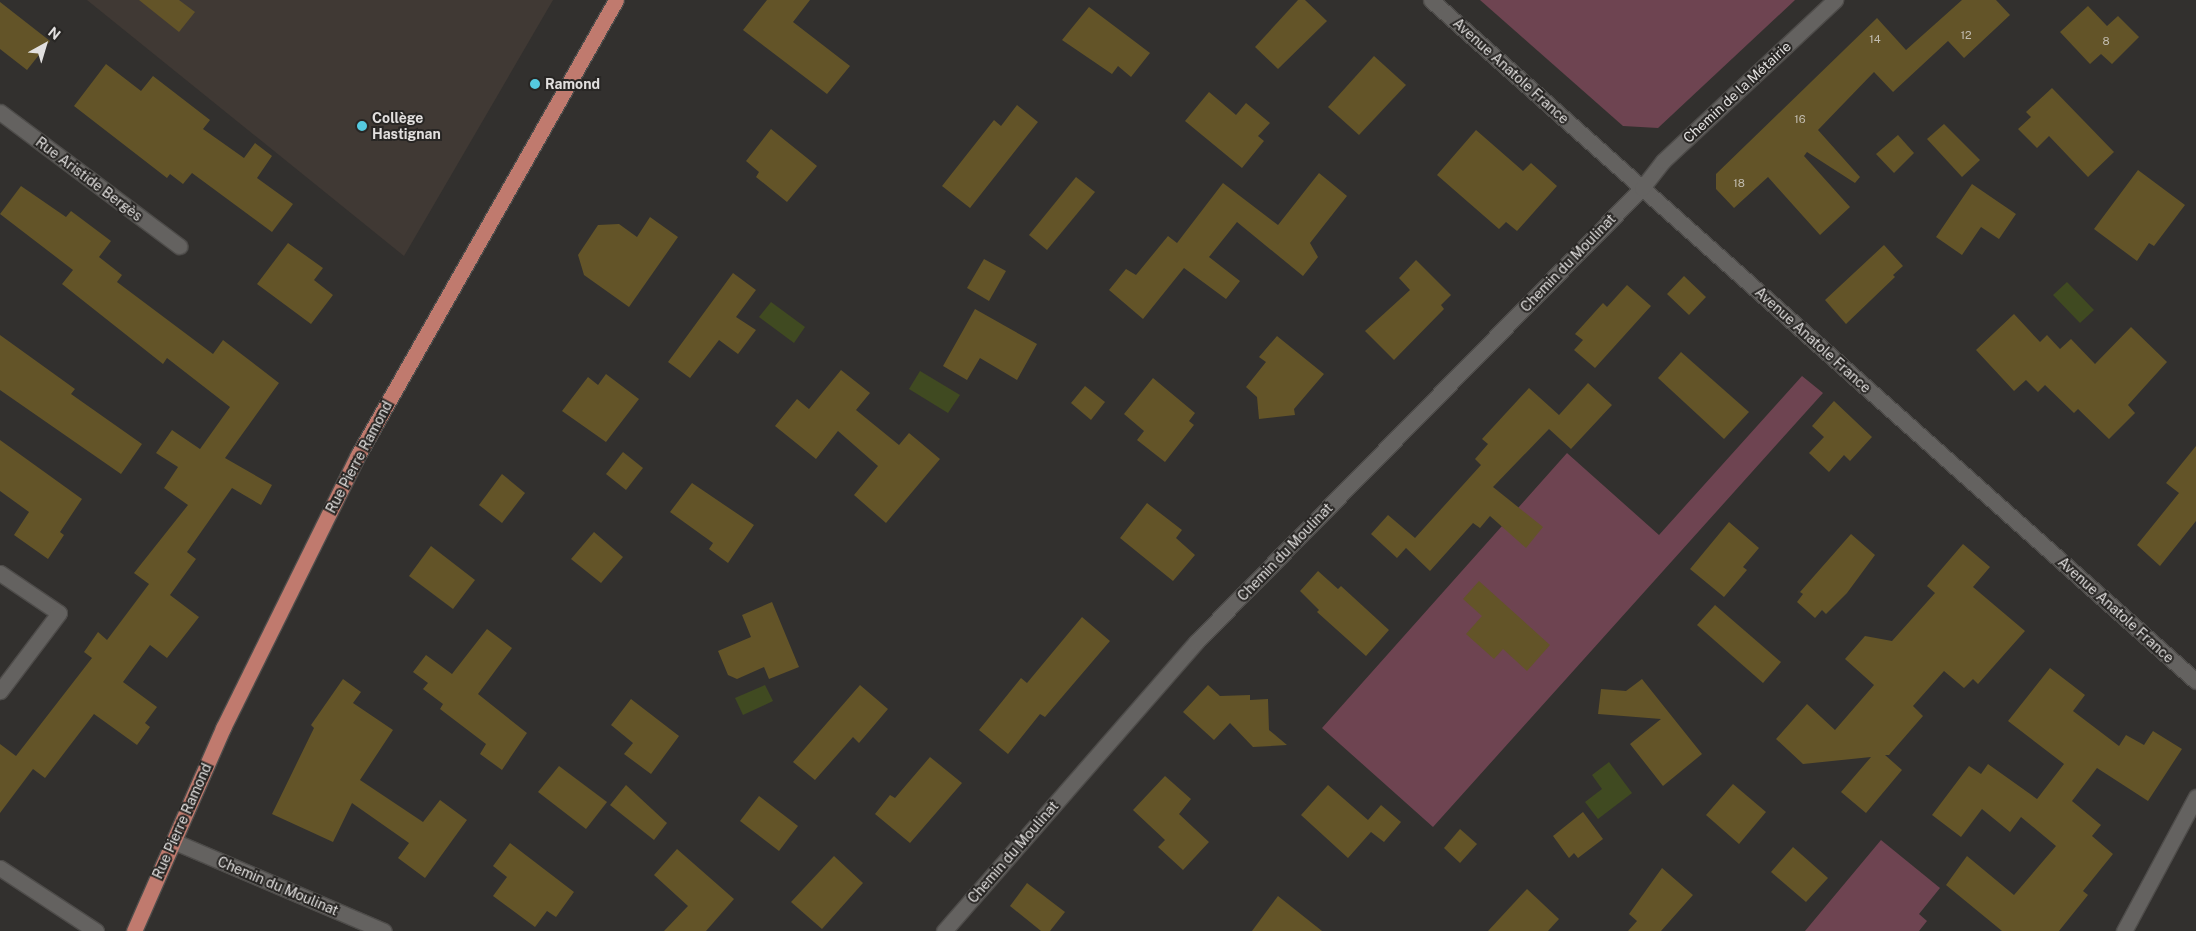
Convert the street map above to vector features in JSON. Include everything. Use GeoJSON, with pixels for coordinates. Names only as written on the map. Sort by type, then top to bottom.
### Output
{"type":"FeatureCollection","features":[{"type":"Feature","properties":{"kind":"main road","name":"Rue Pierre Ramond"},"geometry":{"type":"LineString","coordinates":[[134,931],[223,728],[358,455],[616,0]]}},
{"type":"Feature","properties":{"kind":"street","name":"Avenue Anatole France"},"geometry":{"type":"LineString","coordinates":[[1430,0],[2196,681]]}},
{"type":"Feature","properties":{"kind":"street","name":"Chemin de la Métairie"},"geometry":{"type":"LineString","coordinates":[[1642,188],[1663,161],[1836,0]]}},
{"type":"Feature","properties":{"kind":"street","name":"Rue Aristide Bergès"},"geometry":{"type":"LineString","coordinates":[[0,112],[179,246]]}},
{"type":"Feature","properties":{"kind":"street","name":"Chemin du Moulinat"},"geometry":{"type":"LineString","coordinates":[[944,931],[1196,642],[1642,188]]}},
{"type":"Feature","properties":{"kind":"street"},"geometry":{"type":"LineString","coordinates":[[0,573],[59,613],[0,691]]}},
{"type":"Feature","properties":{"kind":"street"},"geometry":{"type":"LineString","coordinates":[[2124,931],[2196,797]]}},
{"type":"Feature","properties":{"kind":"street","name":"Chemin du Moulinat"},"geometry":{"type":"LineString","coordinates":[[173,841],[384,931]]}},
{"type":"Feature","properties":{"kind":"street"},"geometry":{"type":"LineString","coordinates":[[0,868],[96,931]]}},
{"type":"Feature","properties":{"kind":"shaded area","name":"Collège Hastignan"},"geometry":{"type":"Polygon","coordinates":[[[87,0],[553,0],[404,256],[87,0]]]}},
{"type":"Feature","properties":{"kind":"shaded area"},"geometry":{"type":"Polygon","coordinates":[[[1480,0],[1795,0],[1658,128],[1623,126],[1480,0]]]}},
{"type":"Feature","properties":{"kind":"shaded area"},"geometry":{"type":"Polygon","coordinates":[[[2067,282],[2094,310],[2080,323],[2053,295],[2067,282]]]}},
{"type":"Feature","properties":{"kind":"shaded area"},"geometry":{"type":"Polygon","coordinates":[[[771,302],[805,327],[794,343],[759,317],[771,302]]]}},
{"type":"Feature","properties":{"kind":"shaded area"},"geometry":{"type":"Polygon","coordinates":[[[920,371],[960,395],[948,413],[909,389],[920,371]]]}},
{"type":"Feature","properties":{"kind":"shaded area"},"geometry":{"type":"Polygon","coordinates":[[[1802,376],[1823,393],[1433,827],[1322,728],[1567,453],[1659,535],[1802,376]]]}},
{"type":"Feature","properties":{"kind":"shaded area"},"geometry":{"type":"Polygon","coordinates":[[[765,685],[773,701],[743,715],[735,698],[765,685]]]}},
{"type":"Feature","properties":{"kind":"shaded area"},"geometry":{"type":"Polygon","coordinates":[[[1609,762],[1632,793],[1598,819],[1585,802],[1602,789],[1592,775],[1609,762]]]}},
{"type":"Feature","properties":{"kind":"shaded area"},"geometry":{"type":"Polygon","coordinates":[[[1881,840],[1940,888],[1919,914],[1927,921],[1919,931],[1805,931],[1881,840]]]}},
{"type":"Feature","properties":{"kind":"building"},"geometry":{"type":"Polygon","coordinates":[[[139,0],[179,0],[195,12],[179,32],[139,0]]]}},
{"type":"Feature","properties":{"kind":"building"},"geometry":{"type":"Polygon","coordinates":[[[767,0],[810,0],[793,22],[850,66],[827,94],[743,30],[767,0]]]}},
{"type":"Feature","properties":{"kind":"building"},"geometry":{"type":"Polygon","coordinates":[[[1298,0],[1305,0],[1327,21],[1278,69],[1255,47],[1298,0]]]}},
{"type":"Feature","properties":{"kind":"building"},"geometry":{"type":"Polygon","coordinates":[[[1962,0],[1996,0],[2010,15],[1964,58],[1948,41],[1893,92],[1874,72],[1818,130],[1860,177],[1855,183],[1807,152],[1804,156],[1850,207],[1820,235],[1768,177],[1734,208],[1716,189],[1716,174],[1877,18],[1906,50],[1962,0]]]}},
{"type":"Feature","properties":{"kind":"building"},"geometry":{"type":"Polygon","coordinates":[[[0,2],[50,41],[27,70],[0,49],[0,2]]]}},
{"type":"Feature","properties":{"kind":"building"},"geometry":{"type":"Polygon","coordinates":[[[2088,6],[2107,26],[2118,16],[2139,37],[2112,64],[2101,54],[2090,64],[2060,32],[2088,6]]]}},
{"type":"Feature","properties":{"kind":"building"},"geometry":{"type":"Polygon","coordinates":[[[1089,7],[1150,53],[1131,77],[1118,66],[1112,74],[1062,40],[1089,7]]]}},
{"type":"Feature","properties":{"kind":"building"},"geometry":{"type":"Polygon","coordinates":[[[1374,56],[1406,85],[1359,135],[1328,107],[1374,56]]]}},
{"type":"Feature","properties":{"kind":"building"},"geometry":{"type":"Polygon","coordinates":[[[106,64],[141,91],[153,76],[210,120],[203,129],[244,158],[255,143],[272,156],[257,178],[293,204],[272,232],[192,173],[183,184],[170,174],[167,178],[74,106],[106,64]]]}},
{"type":"Feature","properties":{"kind":"building"},"geometry":{"type":"Polygon","coordinates":[[[2052,88],[2114,152],[2088,177],[2049,136],[2037,148],[2018,129],[2031,117],[2026,112],[2052,88]]]}},
{"type":"Feature","properties":{"kind":"building"},"geometry":{"type":"Polygon","coordinates":[[[1209,92],[1236,115],[1246,103],[1270,123],[1258,136],[1264,141],[1242,168],[1185,121],[1209,92]]]}},
{"type":"Feature","properties":{"kind":"building"},"geometry":{"type":"Polygon","coordinates":[[[1017,105],[1038,122],[970,208],[942,186],[994,120],[1001,126],[1017,105]]]}},
{"type":"Feature","properties":{"kind":"building"},"geometry":{"type":"Polygon","coordinates":[[[1944,124],[1980,160],[1962,177],[1927,139],[1944,124]]]}},
{"type":"Feature","properties":{"kind":"building"},"geometry":{"type":"Polygon","coordinates":[[[771,129],[817,166],[787,202],[756,177],[759,172],[746,161],[771,129]]]}},
{"type":"Feature","properties":{"kind":"building"},"geometry":{"type":"Polygon","coordinates":[[[1476,130],[1523,171],[1531,163],[1557,186],[1517,231],[1506,222],[1499,229],[1437,175],[1476,130]]]}},
{"type":"Feature","properties":{"kind":"building"},"geometry":{"type":"Polygon","coordinates":[[[1898,135],[1914,153],[1894,173],[1876,154],[1898,135]]]}},
{"type":"Feature","properties":{"kind":"building"},"geometry":{"type":"Polygon","coordinates":[[[2138,170],[2185,205],[2154,246],[2149,243],[2137,261],[2094,229],[2138,170]]]}},
{"type":"Feature","properties":{"kind":"building"},"geometry":{"type":"Polygon","coordinates":[[[1319,173],[1347,196],[1310,243],[1318,257],[1303,276],[1237,222],[1209,257],[1240,281],[1226,299],[1184,268],[1143,319],[1109,290],[1126,269],[1136,275],[1168,236],[1177,243],[1223,183],[1278,225],[1319,173]]]}},
{"type":"Feature","properties":{"kind":"building"},"geometry":{"type":"Polygon","coordinates":[[[1076,177],[1095,192],[1047,250],[1029,235],[1076,177]]]}},
{"type":"Feature","properties":{"kind":"building"},"geometry":{"type":"Polygon","coordinates":[[[1972,184],[2016,214],[1999,239],[1981,227],[1962,255],[1936,237],[1972,184]]]}},
{"type":"Feature","properties":{"kind":"building"},"geometry":{"type":"Polygon","coordinates":[[[21,186],[66,217],[71,211],[111,241],[99,257],[122,275],[117,282],[213,354],[223,340],[279,383],[225,458],[272,485],[261,505],[232,488],[187,552],[196,559],[170,595],[199,617],[167,658],[150,645],[123,682],[157,707],[145,723],[150,727],[137,745],[94,714],[45,778],[33,769],[0,813],[0,744],[16,756],[92,658],[84,652],[98,632],[107,640],[149,584],[134,573],[188,505],[164,488],[178,467],[156,453],[172,430],[200,449],[230,407],[167,358],[163,364],[62,284],[73,270],[0,214],[21,186]]]}},
{"type":"Feature","properties":{"kind":"building"},"geometry":{"type":"Polygon","coordinates":[[[650,217],[678,237],[629,307],[584,275],[578,255],[598,225],[619,224],[637,237],[650,217]]]}},
{"type":"Feature","properties":{"kind":"building"},"geometry":{"type":"Polygon","coordinates":[[[288,243],[323,268],[314,280],[333,295],[311,324],[257,284],[288,243]]]}},
{"type":"Feature","properties":{"kind":"building"},"geometry":{"type":"Polygon","coordinates":[[[1884,245],[1903,266],[1893,275],[1895,277],[1846,324],[1825,300],[1884,245]]]}},
{"type":"Feature","properties":{"kind":"building"},"geometry":{"type":"Polygon","coordinates":[[[984,259],[1006,271],[989,301],[967,288],[984,259]]]}},
{"type":"Feature","properties":{"kind":"building"},"geometry":{"type":"Polygon","coordinates":[[[1416,260],[1451,295],[1441,305],[1444,309],[1394,360],[1365,331],[1410,290],[1399,278],[1416,260]]]}},
{"type":"Feature","properties":{"kind":"building"},"geometry":{"type":"Polygon","coordinates":[[[733,273],[756,290],[736,317],[756,330],[738,354],[719,340],[690,378],[668,362],[733,273]]]}},
{"type":"Feature","properties":{"kind":"building"},"geometry":{"type":"Polygon","coordinates":[[[1684,276],[1706,297],[1689,315],[1667,294],[1684,276]]]}},
{"type":"Feature","properties":{"kind":"building"},"geometry":{"type":"Polygon","coordinates":[[[1627,285],[1651,306],[1595,368],[1574,350],[1583,340],[1575,334],[1603,303],[1607,307],[1627,285]]]}},
{"type":"Feature","properties":{"kind":"building"},"geometry":{"type":"Polygon","coordinates":[[[975,309],[1037,344],[1017,380],[980,358],[967,380],[943,366],[975,309]]]}},
{"type":"Feature","properties":{"kind":"building"},"geometry":{"type":"Polygon","coordinates":[[[2014,314],[2040,342],[2047,335],[2060,349],[2071,339],[2095,364],[2131,327],[2167,362],[2128,405],[2135,413],[2109,439],[2078,409],[2074,413],[2045,385],[2038,392],[2026,380],[2014,391],[1976,350],[2014,314]]]}},
{"type":"Feature","properties":{"kind":"building"},"geometry":{"type":"Polygon","coordinates":[[[0,335],[75,389],[71,394],[142,444],[121,474],[0,390],[0,335]]]}},
{"type":"Feature","properties":{"kind":"building"},"geometry":{"type":"Polygon","coordinates":[[[1277,336],[1324,374],[1294,409],[1295,415],[1259,419],[1257,397],[1246,387],[1266,362],[1259,357],[1277,336]]]}},
{"type":"Feature","properties":{"kind":"building"},"geometry":{"type":"Polygon","coordinates":[[[1681,352],[1749,412],[1724,439],[1658,378],[1681,352]]]}},
{"type":"Feature","properties":{"kind":"building"},"geometry":{"type":"Polygon","coordinates":[[[841,370],[870,393],[856,410],[899,445],[909,433],[940,459],[886,523],[854,495],[878,466],[838,431],[816,459],[775,426],[797,399],[809,409],[841,370]]]}},
{"type":"Feature","properties":{"kind":"building"},"geometry":{"type":"Polygon","coordinates":[[[606,374],[639,399],[606,442],[562,411],[588,377],[598,385],[606,374]]]}},
{"type":"Feature","properties":{"kind":"building"},"geometry":{"type":"Polygon","coordinates":[[[1153,378],[1195,413],[1189,421],[1194,425],[1165,462],[1137,440],[1144,431],[1124,414],[1153,378]]]}},
{"type":"Feature","properties":{"kind":"building"},"geometry":{"type":"Polygon","coordinates":[[[1588,383],[1612,405],[1571,449],[1549,429],[1493,487],[1543,527],[1526,548],[1490,516],[1480,528],[1473,523],[1430,571],[1406,548],[1397,558],[1371,534],[1388,515],[1415,538],[1481,465],[1475,459],[1488,444],[1482,439],[1529,388],[1559,415],[1588,383]]]}},
{"type":"Feature","properties":{"kind":"building"},"geometry":{"type":"Polygon","coordinates":[[[1085,386],[1105,402],[1091,420],[1071,403],[1085,386]]]}},
{"type":"Feature","properties":{"kind":"building"},"geometry":{"type":"Polygon","coordinates":[[[1834,401],[1872,437],[1850,461],[1844,455],[1829,472],[1809,453],[1824,437],[1812,426],[1834,401]]]}},
{"type":"Feature","properties":{"kind":"building"},"geometry":{"type":"Polygon","coordinates":[[[0,440],[82,499],[60,532],[64,535],[48,559],[14,535],[29,512],[0,491],[0,440]]]}},
{"type":"Feature","properties":{"kind":"building"},"geometry":{"type":"Polygon","coordinates":[[[2196,446],[2196,521],[2160,566],[2137,545],[2179,493],[2166,483],[2196,446]]]}},
{"type":"Feature","properties":{"kind":"building"},"geometry":{"type":"Polygon","coordinates":[[[623,452],[643,468],[626,490],[606,474],[623,452]]]}},
{"type":"Feature","properties":{"kind":"building"},"geometry":{"type":"Polygon","coordinates":[[[502,474],[525,493],[502,523],[479,505],[502,474]]]}},
{"type":"Feature","properties":{"kind":"building"},"geometry":{"type":"Polygon","coordinates":[[[692,483],[754,525],[728,563],[709,549],[713,543],[670,512],[692,483]]]}},
{"type":"Feature","properties":{"kind":"building"},"geometry":{"type":"Polygon","coordinates":[[[1147,503],[1182,530],[1176,538],[1195,555],[1173,581],[1120,538],[1147,503]]]}},
{"type":"Feature","properties":{"kind":"building"},"geometry":{"type":"Polygon","coordinates":[[[1729,522],[1759,548],[1743,567],[1747,570],[1724,597],[1690,569],[1729,522]]]}},
{"type":"Feature","properties":{"kind":"building"},"geometry":{"type":"Polygon","coordinates":[[[594,532],[623,557],[601,583],[571,559],[594,532]]]}},
{"type":"Feature","properties":{"kind":"building"},"geometry":{"type":"Polygon","coordinates":[[[1851,534],[1875,555],[1847,593],[1826,614],[1822,610],[1815,618],[1797,602],[1803,594],[1800,592],[1851,534]]]}},
{"type":"Feature","properties":{"kind":"building"},"geometry":{"type":"Polygon","coordinates":[[[1963,544],[1990,567],[1973,587],[2025,631],[1978,684],[1973,679],[1964,688],[1944,671],[1913,706],[1923,716],[1889,755],[1885,755],[1902,770],[1866,813],[1841,792],[1871,757],[1803,764],[1776,739],[1807,704],[1835,730],[1874,685],[1845,659],[1865,636],[1892,641],[1935,593],[1927,586],[1963,544]]]}},
{"type":"Feature","properties":{"kind":"building"},"geometry":{"type":"Polygon","coordinates":[[[431,546],[475,580],[453,609],[409,576],[431,546]]]}},
{"type":"Feature","properties":{"kind":"building"},"geometry":{"type":"Polygon","coordinates":[[[1318,571],[1338,589],[1341,586],[1389,630],[1366,656],[1317,612],[1319,610],[1300,591],[1318,571]]]}},
{"type":"Feature","properties":{"kind":"building"},"geometry":{"type":"Polygon","coordinates":[[[1479,581],[1550,645],[1527,671],[1503,649],[1494,659],[1466,634],[1482,616],[1463,599],[1479,581]]]}},
{"type":"Feature","properties":{"kind":"building"},"geometry":{"type":"Polygon","coordinates":[[[772,602],[799,667],[769,679],[764,667],[737,679],[728,675],[718,651],[751,637],[742,615],[772,602]]]}},
{"type":"Feature","properties":{"kind":"building"},"geometry":{"type":"Polygon","coordinates":[[[1715,605],[1781,662],[1763,683],[1697,625],[1715,605]]]}},
{"type":"Feature","properties":{"kind":"building"},"geometry":{"type":"Polygon","coordinates":[[[1082,617],[1110,641],[1045,717],[1040,714],[1008,754],[979,730],[1021,678],[1027,683],[1082,617]]]}},
{"type":"Feature","properties":{"kind":"building"},"geometry":{"type":"Polygon","coordinates":[[[487,629],[512,648],[478,694],[527,733],[502,770],[480,754],[486,744],[440,709],[443,704],[423,689],[428,683],[413,672],[426,655],[452,674],[487,629]]]}},
{"type":"Feature","properties":{"kind":"building"},"geometry":{"type":"Polygon","coordinates":[[[2050,668],[2085,695],[2073,711],[2119,746],[2126,735],[2144,745],[2153,731],[2182,749],[2148,801],[2097,768],[2072,801],[2101,825],[2092,836],[2113,854],[2083,891],[2088,895],[2059,931],[2002,931],[1946,885],[1967,856],[2014,895],[2056,846],[2021,817],[2010,832],[1982,809],[1961,837],[1932,815],[1969,766],[1981,774],[1988,764],[2037,799],[2064,764],[2008,721],[2050,668]]]}},
{"type":"Feature","properties":{"kind":"building"},"geometry":{"type":"Polygon","coordinates":[[[343,679],[361,692],[353,703],[393,730],[360,780],[423,822],[440,800],[467,820],[425,878],[398,858],[409,843],[352,803],[333,842],[272,814],[314,728],[311,725],[343,679]]]}},
{"type":"Feature","properties":{"kind":"building"},"geometry":{"type":"Polygon","coordinates":[[[1642,679],[1702,754],[1663,786],[1630,744],[1661,719],[1598,714],[1601,689],[1626,691],[1642,679]]]}},
{"type":"Feature","properties":{"kind":"building"},"geometry":{"type":"Polygon","coordinates":[[[860,685],[888,709],[859,743],[853,737],[815,780],[793,762],[860,685]]]}},
{"type":"Feature","properties":{"kind":"building"},"geometry":{"type":"Polygon","coordinates":[[[1208,685],[1220,696],[1250,695],[1250,700],[1268,699],[1269,730],[1287,745],[1253,747],[1230,723],[1214,740],[1183,712],[1208,685]]]}},
{"type":"Feature","properties":{"kind":"building"},"geometry":{"type":"Polygon","coordinates":[[[631,699],[679,736],[651,774],[624,754],[633,743],[611,725],[631,699]]]}},
{"type":"Feature","properties":{"kind":"building"},"geometry":{"type":"Polygon","coordinates":[[[930,757],[962,783],[910,843],[875,814],[890,795],[895,798],[930,757]]]}},
{"type":"Feature","properties":{"kind":"building"},"geometry":{"type":"Polygon","coordinates":[[[559,766],[607,802],[586,829],[538,792],[559,766]]]}},
{"type":"Feature","properties":{"kind":"building"},"geometry":{"type":"Polygon","coordinates":[[[1165,776],[1191,799],[1179,814],[1209,842],[1183,870],[1158,847],[1165,840],[1133,810],[1165,776]]]}},
{"type":"Feature","properties":{"kind":"building"},"geometry":{"type":"Polygon","coordinates":[[[1733,784],[1766,812],[1739,844],[1706,815],[1733,784]]]}},
{"type":"Feature","properties":{"kind":"building"},"geometry":{"type":"Polygon","coordinates":[[[626,785],[667,823],[654,840],[610,805],[626,785]]]}},
{"type":"Feature","properties":{"kind":"building"},"geometry":{"type":"Polygon","coordinates":[[[1328,785],[1368,820],[1381,805],[1401,822],[1384,842],[1371,832],[1348,858],[1301,815],[1328,785]]]}},
{"type":"Feature","properties":{"kind":"building"},"geometry":{"type":"Polygon","coordinates":[[[759,796],[798,826],[779,851],[740,821],[759,796]]]}},
{"type":"Feature","properties":{"kind":"building"},"geometry":{"type":"Polygon","coordinates":[[[1583,812],[1603,839],[1578,858],[1574,853],[1569,858],[1553,836],[1583,812]]]}},
{"type":"Feature","properties":{"kind":"building"},"geometry":{"type":"Polygon","coordinates":[[[1460,829],[1477,844],[1460,863],[1444,848],[1460,829]]]}},
{"type":"Feature","properties":{"kind":"building"},"geometry":{"type":"Polygon","coordinates":[[[510,843],[574,892],[556,917],[547,911],[535,927],[493,896],[507,877],[493,866],[510,843]]]}},
{"type":"Feature","properties":{"kind":"building"},"geometry":{"type":"Polygon","coordinates":[[[1793,847],[1828,878],[1806,902],[1771,872],[1793,847]]]}},
{"type":"Feature","properties":{"kind":"building"},"geometry":{"type":"Polygon","coordinates":[[[677,849],[734,899],[706,931],[664,931],[688,906],[654,875],[677,849]]]}},
{"type":"Feature","properties":{"kind":"building"},"geometry":{"type":"Polygon","coordinates":[[[834,856],[863,883],[822,929],[791,902],[834,856]]]}},
{"type":"Feature","properties":{"kind":"building"},"geometry":{"type":"Polygon","coordinates":[[[1662,868],[1693,895],[1661,931],[1628,931],[1637,921],[1629,914],[1662,868]]]}},
{"type":"Feature","properties":{"kind":"building"},"geometry":{"type":"Polygon","coordinates":[[[1027,883],[1065,912],[1050,931],[1041,931],[1010,906],[1027,883]]]}},
{"type":"Feature","properties":{"kind":"building"},"geometry":{"type":"Polygon","coordinates":[[[1527,889],[1559,919],[1548,931],[1488,931],[1527,889]]]}},
{"type":"Feature","properties":{"kind":"building"},"geometry":{"type":"Polygon","coordinates":[[[1278,896],[1322,931],[1252,931],[1278,896]]]}},
{"type":"Feature","properties":{"kind":"place","name":"Ramond"},"geometry":{"type":"Point","coordinates":[535,84]}},
{"type":"Feature","properties":{"kind":"place","name":"Collège Hastignan"},"geometry":{"type":"Point","coordinates":[362,126]}}]}
